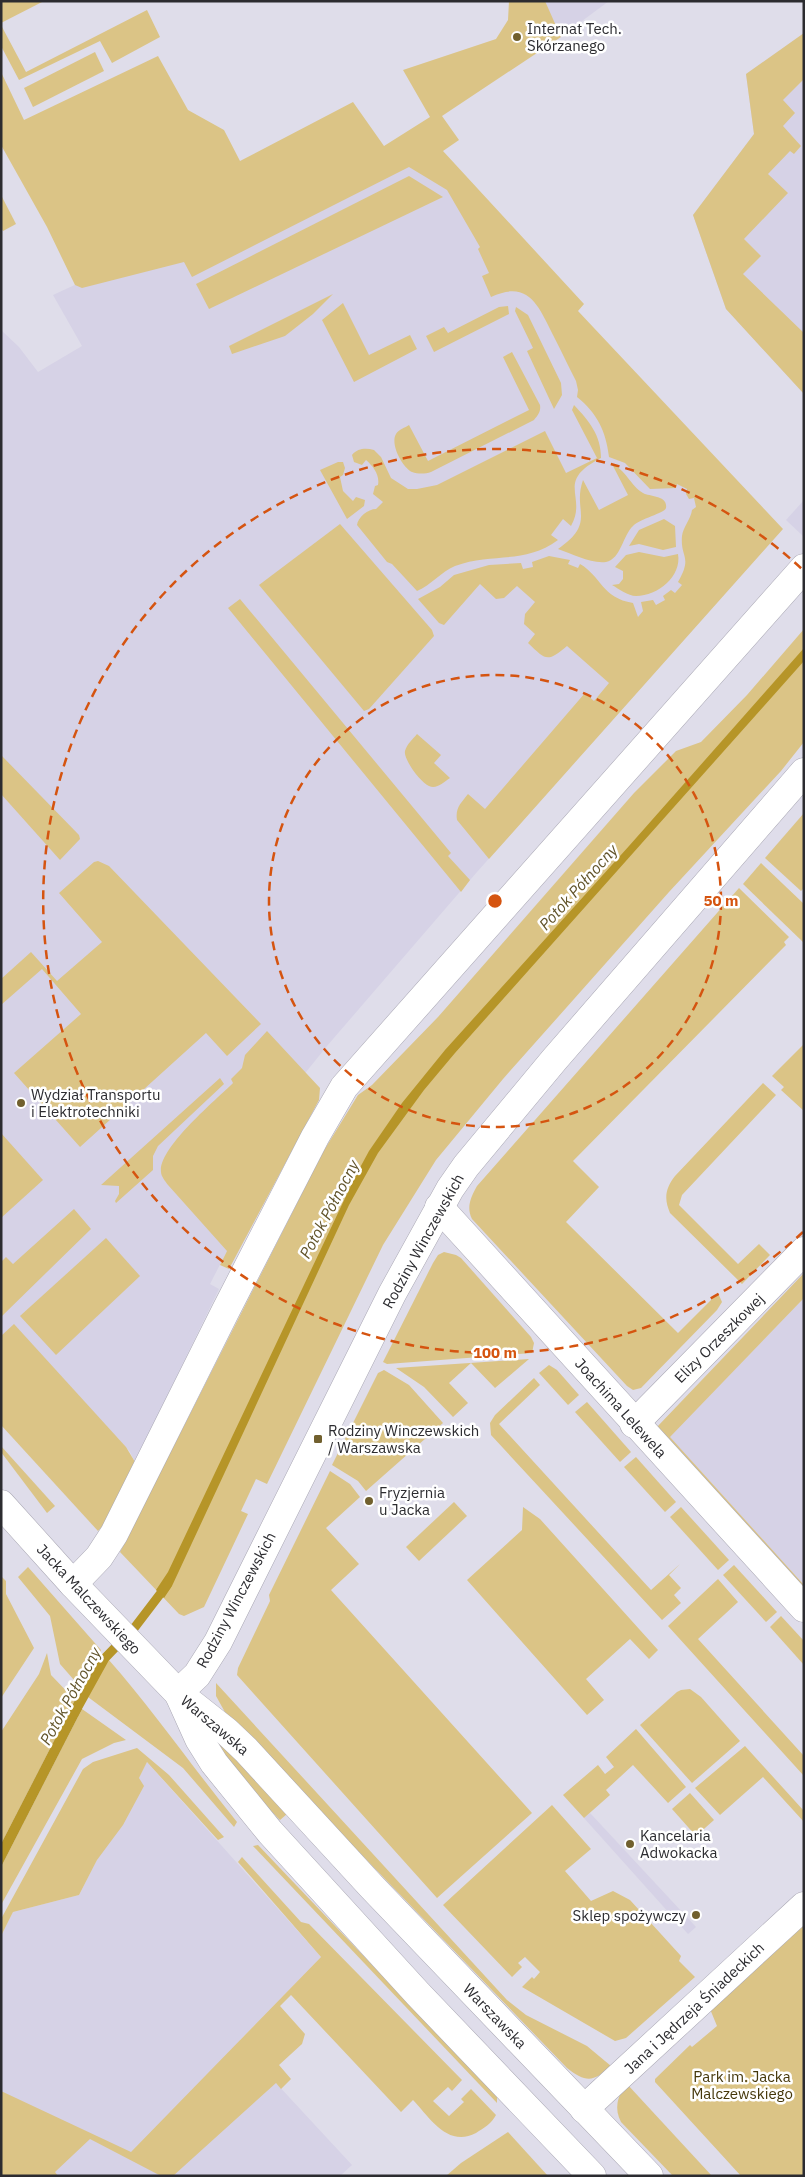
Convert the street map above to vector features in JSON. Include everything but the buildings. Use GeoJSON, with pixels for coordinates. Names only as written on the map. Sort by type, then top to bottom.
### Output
{"type":"FeatureCollection","features":[{"type":"Feature","properties":{"kind":"street"},"geometry":{"type":"LineString","coordinates":[[73,1584],[99,1557],[114,1534],[315,1137],[344,1088],[804,568]]}},
{"type":"Feature","properties":{"kind":"street","name":"Rodziny Winczewskich"},"geometry":{"type":"LineString","coordinates":[[178,1693],[205,1664],[218,1642],[412,1254],[439,1207],[466,1166],[529,1090],[804,772]]}},
{"type":"Feature","properties":{"kind":"street","name":"Joachima Lelewela"},"geometry":{"type":"LineString","coordinates":[[439,1207],[563,1342],[634,1424],[804,1608]]}},
{"type":"Feature","properties":{"kind":"street","name":"Elizy Orzeszkowej"},"geometry":{"type":"LineString","coordinates":[[634,1424],[804,1251]]}},
{"type":"Feature","properties":{"kind":"street","name":"Jacka Malczewskiego"},"geometry":{"type":"LineString","coordinates":[[1,1504],[73,1584],[178,1693]]}},
{"type":"Feature","properties":{"kind":"street","name":"Warszawska"},"geometry":{"type":"LineString","coordinates":[[178,1693],[226,1731],[246,1750],[372,1887],[649,2176]]}},
{"type":"Feature","properties":{"kind":"street","name":"Warszawska"},"geometry":{"type":"LineString","coordinates":[[178,1693],[199,1739],[214,1763],[270,1832],[412,1987],[592,2176]]}},
{"type":"Feature","properties":{"kind":"street","name":"Jana i Jędrzeja Śniadeckich"},"geometry":{"type":"LineString","coordinates":[[584,2109],[804,1906]]}},
{"type":"Feature","properties":{"kind":"shaded area"},"geometry":{"type":"Polygon","coordinates":[[[527,1],[609,1],[559,38],[527,1]]]}},
{"type":"Feature","properties":{"kind":"shaded area"},"geometry":{"type":"Polygon","coordinates":[[[804,33],[804,394],[726,309],[693,215],[754,134],[746,74],[804,33]]]}},
{"type":"Feature","properties":{"kind":"shaded area"},"geometry":{"type":"Polygon","coordinates":[[[413,143],[780,532],[477,872],[327,1046],[277,1108],[227,1251],[210,1284],[219,1289],[135,1462],[130,1452],[117,1437],[1,1407],[1,330],[19,347],[38,372],[82,346],[53,295],[133,258],[413,143]]]}},
{"type":"Feature","properties":{"kind":"shaded area"},"geometry":{"type":"Polygon","coordinates":[[[804,500],[804,537],[786,520],[804,500]]]}},
{"type":"Feature","properties":{"kind":"shaded area"},"geometry":{"type":"Polygon","coordinates":[[[804,648],[804,661],[455,1053],[424,1090],[378,1153],[349,1205],[172,1586],[164,1598],[156,1590],[168,1572],[369,1151],[402,1103],[445,1050],[804,648]]]}},
{"type":"Feature","properties":{"kind":"shaded area"},"geometry":{"type":"Polygon","coordinates":[[[804,1298],[804,1585],[669,1437],[804,1298]]]}},
{"type":"Feature","properties":{"kind":"shaded area"},"geometry":{"type":"Polygon","coordinates":[[[75,1700],[82,1709],[1,1867],[1,1844],[75,1700]]]}},
{"type":"Feature","properties":{"kind":"shaded area"},"geometry":{"type":"Polygon","coordinates":[[[147,1762],[321,1957],[240,2040],[276,2083],[352,2165],[340,2176],[1,2176],[1,1936],[13,1912],[79,1895],[147,1762]]]}},
{"type":"Feature","properties":{"kind":"shaded area"},"geometry":{"type":"Polygon","coordinates":[[[590,1813],[696,1927],[688,1934],[584,1818],[590,1813]]]}},
{"type":"Feature","properties":{"kind":"green space"},"geometry":{"type":"Polygon","coordinates":[[[1,1],[44,1],[1,23],[1,1]]]}},
{"type":"Feature","properties":{"kind":"green space"},"geometry":{"type":"Polygon","coordinates":[[[509,1],[545,1],[561,37],[442,116],[459,140],[443,151],[584,304],[578,311],[783,529],[489,859],[457,820],[457,812],[461,803],[468,794],[485,809],[585,693],[594,701],[609,683],[567,646],[555,655],[547,657],[543,656],[528,643],[535,634],[524,624],[525,614],[535,602],[517,586],[504,598],[496,599],[480,584],[444,625],[439,623],[418,599],[440,587],[454,575],[489,565],[521,563],[523,569],[533,567],[532,562],[549,556],[570,560],[568,564],[578,568],[580,564],[593,574],[608,592],[633,603],[638,617],[643,611],[641,602],[653,600],[656,605],[665,600],[663,596],[671,590],[675,593],[682,585],[678,582],[685,567],[682,536],[692,510],[696,507],[694,498],[689,499],[686,494],[687,489],[677,484],[676,488],[650,489],[625,463],[609,457],[603,431],[590,409],[577,397],[576,381],[537,306],[524,294],[515,291],[504,292],[491,297],[482,276],[489,273],[478,249],[480,247],[447,190],[409,167],[192,277],[184,262],[82,288],[75,285],[47,227],[1,145],[1,72],[24,120],[158,56],[188,110],[224,130],[240,161],[353,102],[384,146],[430,117],[403,70],[496,39],[508,20],[509,1]]]}},
{"type":"Feature","properties":{"kind":"green space"},"geometry":{"type":"Polygon","coordinates":[[[147,10],[160,37],[112,63],[100,41],[19,80],[1,46],[1,25],[26,72],[147,10]]]}},
{"type":"Feature","properties":{"kind":"green space"},"geometry":{"type":"Polygon","coordinates":[[[804,33],[804,79],[783,100],[795,113],[783,126],[801,146],[794,154],[790,151],[768,174],[788,193],[744,239],[761,256],[743,274],[804,333],[804,394],[726,309],[693,215],[754,134],[746,74],[804,33]]]}},
{"type":"Feature","properties":{"kind":"green space"},"geometry":{"type":"Polygon","coordinates":[[[95,52],[104,71],[33,107],[24,88],[95,52]]]}},
{"type":"Feature","properties":{"kind":"green space"},"geometry":{"type":"Polygon","coordinates":[[[409,176],[443,197],[209,309],[196,284],[409,176]]]}},
{"type":"Feature","properties":{"kind":"green space"},"geometry":{"type":"Polygon","coordinates":[[[1,195],[16,224],[3,231],[1,228],[1,195]]]}},
{"type":"Feature","properties":{"kind":"green space"},"geometry":{"type":"Polygon","coordinates":[[[333,294],[313,314],[285,336],[232,354],[229,346],[333,294]]]}},
{"type":"Feature","properties":{"kind":"green space"},"geometry":{"type":"Polygon","coordinates":[[[343,303],[369,355],[410,335],[417,349],[354,382],[322,320],[343,303]]]}},
{"type":"Feature","properties":{"kind":"green space"},"geometry":{"type":"Polygon","coordinates":[[[508,306],[509,314],[434,352],[426,336],[444,327],[448,333],[499,307],[508,306]]]}},
{"type":"Feature","properties":{"kind":"green space"},"geometry":{"type":"Polygon","coordinates":[[[516,307],[528,315],[561,383],[562,395],[554,409],[527,351],[533,348],[515,311],[516,307]]]}},
{"type":"Feature","properties":{"kind":"green space"},"geometry":{"type":"Polygon","coordinates":[[[512,352],[540,405],[540,412],[534,420],[431,472],[419,473],[408,469],[398,455],[395,438],[399,431],[409,425],[428,461],[529,410],[503,357],[512,352]]]}},
{"type":"Feature","properties":{"kind":"green space"},"geometry":{"type":"Polygon","coordinates":[[[574,405],[593,429],[599,442],[601,458],[587,467],[575,482],[576,506],[571,526],[563,519],[551,535],[558,540],[545,548],[520,556],[469,562],[455,566],[417,591],[392,564],[387,562],[357,525],[359,519],[364,514],[376,509],[383,502],[373,494],[378,481],[377,474],[373,468],[366,460],[362,465],[354,462],[352,455],[357,451],[365,449],[374,450],[381,457],[391,478],[408,489],[417,489],[437,485],[545,431],[566,473],[597,458],[572,410],[574,405]]]}},
{"type":"Feature","properties":{"kind":"green space"},"geometry":{"type":"Polygon","coordinates":[[[338,462],[343,462],[345,468],[343,475],[340,477],[343,491],[353,501],[356,497],[365,500],[364,506],[347,519],[320,470],[338,462]]]}},
{"type":"Feature","properties":{"kind":"green space"},"geometry":{"type":"Polygon","coordinates":[[[612,464],[617,466],[643,493],[658,497],[664,501],[666,504],[665,510],[636,523],[615,556],[606,562],[588,560],[558,549],[570,540],[580,523],[580,491],[583,480],[599,510],[628,495],[612,464]]]}},
{"type":"Feature","properties":{"kind":"green space"},"geometry":{"type":"Polygon","coordinates":[[[664,519],[675,526],[676,547],[663,550],[639,544],[629,546],[639,530],[664,519]]]}},
{"type":"Feature","properties":{"kind":"green space"},"geometry":{"type":"Polygon","coordinates":[[[340,524],[432,630],[434,636],[369,709],[364,711],[259,585],[340,524]]]}},
{"type":"Feature","properties":{"kind":"green space"},"geometry":{"type":"Polygon","coordinates":[[[639,552],[664,557],[678,554],[678,562],[672,577],[660,589],[652,593],[633,596],[612,585],[619,584],[623,579],[623,571],[615,567],[626,555],[639,552]]]}},
{"type":"Feature","properties":{"kind":"green space"},"geometry":{"type":"Polygon","coordinates":[[[240,599],[451,853],[448,856],[470,880],[461,892],[228,608],[240,599]]]}},
{"type":"Feature","properties":{"kind":"green space"},"geometry":{"type":"Polygon","coordinates":[[[804,629],[804,742],[781,771],[669,892],[503,1079],[436,1160],[383,1245],[267,1484],[256,1479],[241,1511],[248,1514],[204,1607],[184,1616],[179,1614],[120,1552],[323,1152],[358,1095],[372,1085],[438,1017],[634,793],[676,751],[701,742],[747,695],[804,629]]]}},
{"type":"Feature","properties":{"kind":"green space"},"geometry":{"type":"Polygon","coordinates":[[[417,734],[441,755],[434,763],[450,778],[437,786],[432,787],[426,784],[413,770],[405,755],[406,748],[417,734]]]}},
{"type":"Feature","properties":{"kind":"green space"},"geometry":{"type":"Polygon","coordinates":[[[1,755],[79,835],[80,839],[60,860],[1,794],[1,755]]]}},
{"type":"Feature","properties":{"kind":"green space"},"geometry":{"type":"Polygon","coordinates":[[[804,813],[804,888],[801,891],[765,858],[804,813]]]}},
{"type":"Feature","properties":{"kind":"green space"},"geometry":{"type":"Polygon","coordinates":[[[98,861],[109,866],[261,1024],[227,1056],[206,1033],[80,1147],[14,1073],[81,1014],[42,969],[1,1005],[1,979],[31,952],[57,981],[102,942],[59,893],[94,862],[98,861]]]}},
{"type":"Feature","properties":{"kind":"green space"},"geometry":{"type":"Polygon","coordinates":[[[761,863],[804,904],[804,943],[743,884],[761,863]]]}},
{"type":"Feature","properties":{"kind":"green space"},"geometry":{"type":"Polygon","coordinates":[[[739,888],[789,937],[784,942],[786,945],[573,1161],[599,1187],[566,1222],[678,1333],[718,1293],[722,1302],[717,1310],[641,1388],[633,1390],[627,1386],[472,1219],[469,1210],[470,1202],[477,1186],[739,888]]]}},
{"type":"Feature","properties":{"kind":"green space"},"geometry":{"type":"Polygon","coordinates":[[[267,1031],[320,1088],[319,1100],[229,1269],[220,1265],[227,1251],[168,1185],[161,1172],[163,1162],[169,1150],[178,1138],[233,1083],[231,1079],[242,1068],[245,1055],[267,1031]]]}},
{"type":"Feature","properties":{"kind":"green space"},"geometry":{"type":"Polygon","coordinates":[[[804,1044],[804,1111],[781,1090],[784,1087],[772,1076],[804,1044]]]}},
{"type":"Feature","properties":{"kind":"green space"},"geometry":{"type":"Polygon","coordinates":[[[220,1078],[224,1084],[158,1146],[153,1156],[153,1170],[116,1203],[119,1186],[101,1185],[220,1078]]]}},
{"type":"Feature","properties":{"kind":"green space"},"geometry":{"type":"Polygon","coordinates":[[[763,1083],[776,1095],[682,1195],[679,1205],[738,1264],[759,1244],[770,1255],[742,1284],[670,1213],[666,1194],[675,1176],[763,1083]]]}},
{"type":"Feature","properties":{"kind":"green space"},"geometry":{"type":"Polygon","coordinates":[[[1,1133],[43,1180],[1,1218],[1,1133]]]}},
{"type":"Feature","properties":{"kind":"green space"},"geometry":{"type":"Polygon","coordinates":[[[74,1209],[91,1229],[1,1317],[1,1262],[6,1257],[13,1264],[74,1209]]]}},
{"type":"Feature","properties":{"kind":"green space"},"geometry":{"type":"Polygon","coordinates":[[[106,1238],[140,1276],[56,1355],[20,1316],[106,1238]]]}},
{"type":"Feature","properties":{"kind":"green space"},"geometry":{"type":"Polygon","coordinates":[[[444,1252],[461,1258],[531,1337],[534,1343],[532,1353],[387,1364],[383,1362],[433,1263],[438,1255],[444,1252]]]}},
{"type":"Feature","properties":{"kind":"green space"},"geometry":{"type":"Polygon","coordinates":[[[804,1273],[804,1298],[670,1437],[804,1585],[804,1594],[657,1427],[804,1273]]]}},
{"type":"Feature","properties":{"kind":"green space"},"geometry":{"type":"Polygon","coordinates":[[[14,1324],[126,1447],[135,1462],[105,1523],[98,1531],[1,1425],[1,1336],[14,1324]]]}},
{"type":"Feature","properties":{"kind":"green space"},"geometry":{"type":"Polygon","coordinates":[[[529,1359],[495,1388],[471,1363],[449,1383],[468,1403],[453,1417],[424,1387],[396,1368],[529,1359]]]}},
{"type":"Feature","properties":{"kind":"green space"},"geometry":{"type":"Polygon","coordinates":[[[549,1365],[557,1370],[579,1395],[568,1405],[539,1373],[549,1365]]]}},
{"type":"Feature","properties":{"kind":"green space"},"geometry":{"type":"Polygon","coordinates":[[[384,1370],[409,1385],[443,1423],[366,1491],[358,1481],[332,1465],[378,1373],[384,1370]]]}},
{"type":"Feature","properties":{"kind":"green space"},"geometry":{"type":"Polygon","coordinates":[[[534,1378],[540,1385],[499,1424],[651,1590],[680,1564],[669,1575],[681,1588],[674,1595],[681,1603],[662,1620],[491,1435],[490,1423],[495,1415],[534,1378]]]}},
{"type":"Feature","properties":{"kind":"green space"},"geometry":{"type":"Polygon","coordinates":[[[587,1402],[631,1452],[620,1462],[575,1412],[587,1402]]]}},
{"type":"Feature","properties":{"kind":"green space"},"geometry":{"type":"Polygon","coordinates":[[[1,1446],[55,1506],[47,1513],[1,1452],[1,1446]]]}},
{"type":"Feature","properties":{"kind":"green space"},"geometry":{"type":"Polygon","coordinates":[[[636,1457],[676,1502],[665,1512],[624,1467],[636,1457]]]}},
{"type":"Feature","properties":{"kind":"green space"},"geometry":{"type":"Polygon","coordinates":[[[330,1471],[350,1484],[360,1497],[326,1528],[359,1564],[331,1590],[532,1813],[437,1898],[237,1675],[238,1668],[270,1601],[269,1595],[330,1471]]]}},
{"type":"Feature","properties":{"kind":"green space"},"geometry":{"type":"Polygon","coordinates":[[[454,1502],[467,1516],[419,1561],[406,1547],[454,1502]]]}},
{"type":"Feature","properties":{"kind":"green space"},"geometry":{"type":"Polygon","coordinates":[[[523,1507],[540,1519],[658,1650],[649,1659],[630,1639],[586,1679],[604,1700],[587,1715],[467,1580],[522,1530],[523,1507]]]}},
{"type":"Feature","properties":{"kind":"green space"},"geometry":{"type":"Polygon","coordinates":[[[681,1507],[729,1560],[718,1570],[670,1517],[681,1507]]]}},
{"type":"Feature","properties":{"kind":"green space"},"geometry":{"type":"Polygon","coordinates":[[[734,1565],[777,1612],[766,1622],[723,1575],[734,1565]]]}},
{"type":"Feature","properties":{"kind":"green space"},"geometry":{"type":"Polygon","coordinates":[[[28,1567],[101,1650],[81,1688],[60,1664],[50,1616],[18,1577],[28,1567]]]}},
{"type":"Feature","properties":{"kind":"green space"},"geometry":{"type":"Polygon","coordinates":[[[1,1576],[6,1581],[6,1594],[34,1648],[1,1698],[1,1576]]]}},
{"type":"Feature","properties":{"kind":"green space"},"geometry":{"type":"Polygon","coordinates":[[[718,1579],[738,1602],[698,1639],[804,1756],[804,1776],[668,1626],[718,1579]]]}},
{"type":"Feature","properties":{"kind":"green space"},"geometry":{"type":"Polygon","coordinates":[[[781,1616],[804,1641],[804,1665],[770,1627],[781,1616]]]}},
{"type":"Feature","properties":{"kind":"green space"},"geometry":{"type":"Polygon","coordinates":[[[47,1653],[51,1675],[75,1700],[1,1844],[1,1732],[39,1674],[47,1653]]]}},
{"type":"Feature","properties":{"kind":"green space"},"geometry":{"type":"Polygon","coordinates":[[[108,1659],[237,1822],[234,1827],[183,1768],[88,1697],[108,1659]]]}},
{"type":"Feature","properties":{"kind":"green space"},"geometry":{"type":"Polygon","coordinates":[[[216,1683],[507,2000],[526,2015],[587,2046],[611,2066],[600,2075],[590,2079],[580,2076],[567,2068],[226,1714],[216,1696],[216,1683]]]}},
{"type":"Feature","properties":{"kind":"green space"},"geometry":{"type":"Polygon","coordinates":[[[690,1689],[701,1697],[740,1741],[692,1783],[640,1725],[677,1692],[690,1689]]]}},
{"type":"Feature","properties":{"kind":"green space"},"geometry":{"type":"Polygon","coordinates":[[[82,1709],[126,1740],[114,1743],[82,1759],[1,1905],[1,1867],[82,1709]]]}},
{"type":"Feature","properties":{"kind":"green space"},"geometry":{"type":"Polygon","coordinates":[[[636,1729],[686,1787],[668,1803],[633,1765],[606,1790],[610,1795],[584,1818],[563,1795],[598,1765],[605,1774],[614,1767],[606,1757],[636,1729]]]}},
{"type":"Feature","properties":{"kind":"green space"},"geometry":{"type":"Polygon","coordinates":[[[213,1730],[287,1814],[280,1820],[251,1790],[231,1765],[216,1741],[213,1730]]]}},
{"type":"Feature","properties":{"kind":"green space"},"geometry":{"type":"Polygon","coordinates":[[[745,1746],[804,1811],[804,1822],[763,1777],[720,1815],[695,1788],[745,1746]]]}},
{"type":"Feature","properties":{"kind":"green space"},"geometry":{"type":"Polygon","coordinates":[[[137,1748],[169,1775],[224,1837],[218,1840],[147,1762],[139,1778],[144,1786],[123,1825],[97,1860],[79,1895],[13,1912],[1,1936],[1,1919],[83,1769],[93,1762],[137,1748]]]}},
{"type":"Feature","properties":{"kind":"green space"},"geometry":{"type":"Polygon","coordinates":[[[690,1793],[714,1820],[696,1836],[672,1809],[690,1793]]]}},
{"type":"Feature","properties":{"kind":"green space"},"geometry":{"type":"Polygon","coordinates":[[[552,1805],[591,1849],[565,1871],[591,1901],[613,1891],[630,1900],[681,1956],[679,1961],[695,1977],[626,2038],[615,2041],[522,1987],[532,1977],[534,1979],[540,1972],[525,1957],[518,1963],[522,1967],[512,1977],[443,1905],[552,1805]]]}},
{"type":"Feature","properties":{"kind":"green space"},"geometry":{"type":"Polygon","coordinates":[[[258,1845],[497,2096],[497,2103],[253,1846],[258,1845]]]}},
{"type":"Feature","properties":{"kind":"green space"},"geometry":{"type":"Polygon","coordinates":[[[242,1857],[301,1922],[309,1924],[462,2080],[452,2091],[448,2087],[433,2101],[449,2116],[464,2102],[461,2099],[471,2089],[496,2115],[494,2118],[488,2125],[476,2133],[466,2137],[457,2137],[440,2129],[413,2100],[401,2112],[291,1995],[280,2006],[305,2034],[302,2044],[279,2065],[291,2079],[281,2089],[276,2083],[173,2176],[161,2176],[90,2139],[55,2172],[58,2176],[1,2176],[1,2091],[131,2152],[321,1957],[238,1862],[242,1857]]]}},
{"type":"Feature","properties":{"kind":"green space","name":"Park im. Jacka Malczewskiego"},"geometry":{"type":"Polygon","coordinates":[[[804,1924],[804,2176],[741,2176],[655,2082],[655,2079],[690,2045],[692,2047],[717,2026],[710,2009],[804,1924]]]}},
{"type":"Feature","properties":{"kind":"green space"},"geometry":{"type":"Polygon","coordinates":[[[627,2084],[712,2176],[673,2176],[621,2122],[617,2107],[619,2097],[627,2084]]]}},
{"type":"Feature","properties":{"kind":"green space"},"geometry":{"type":"Polygon","coordinates":[[[508,2132],[548,2176],[446,2176],[461,2163],[508,2132]]]}},
{"type":"Feature","properties":{"kind":"waterway","name":"Potok Północny"},"geometry":{"type":"LineString","coordinates":[[74,1714],[105,1658],[135,1627],[167,1585]]}},
{"type":"Feature","properties":{"kind":"place","name":"Internat Tech. Skórzanego"},"geometry":{"type":"Point","coordinates":[517,37]}},
{"type":"Feature","properties":{"kind":"place","name":"Wydział Transportu i Elektrotechniki"},"geometry":{"type":"Point","coordinates":[21,1103]}},
{"type":"Feature","properties":{"kind":"place","name":"Rodziny Winczewskich / Warszawska"},"geometry":{"type":"Point","coordinates":[318,1439]}},
{"type":"Feature","properties":{"kind":"place","name":"Fryzjernia u Jacka"},"geometry":{"type":"Point","coordinates":[369,1501]}},
{"type":"Feature","properties":{"kind":"place","name":"Kancelaria Adwokacka"},"geometry":{"type":"Point","coordinates":[630,1844]}},
{"type":"Feature","properties":{"kind":"place","name":"Sklep spożywczy"},"geometry":{"type":"Point","coordinates":[696,1915]}}]}
